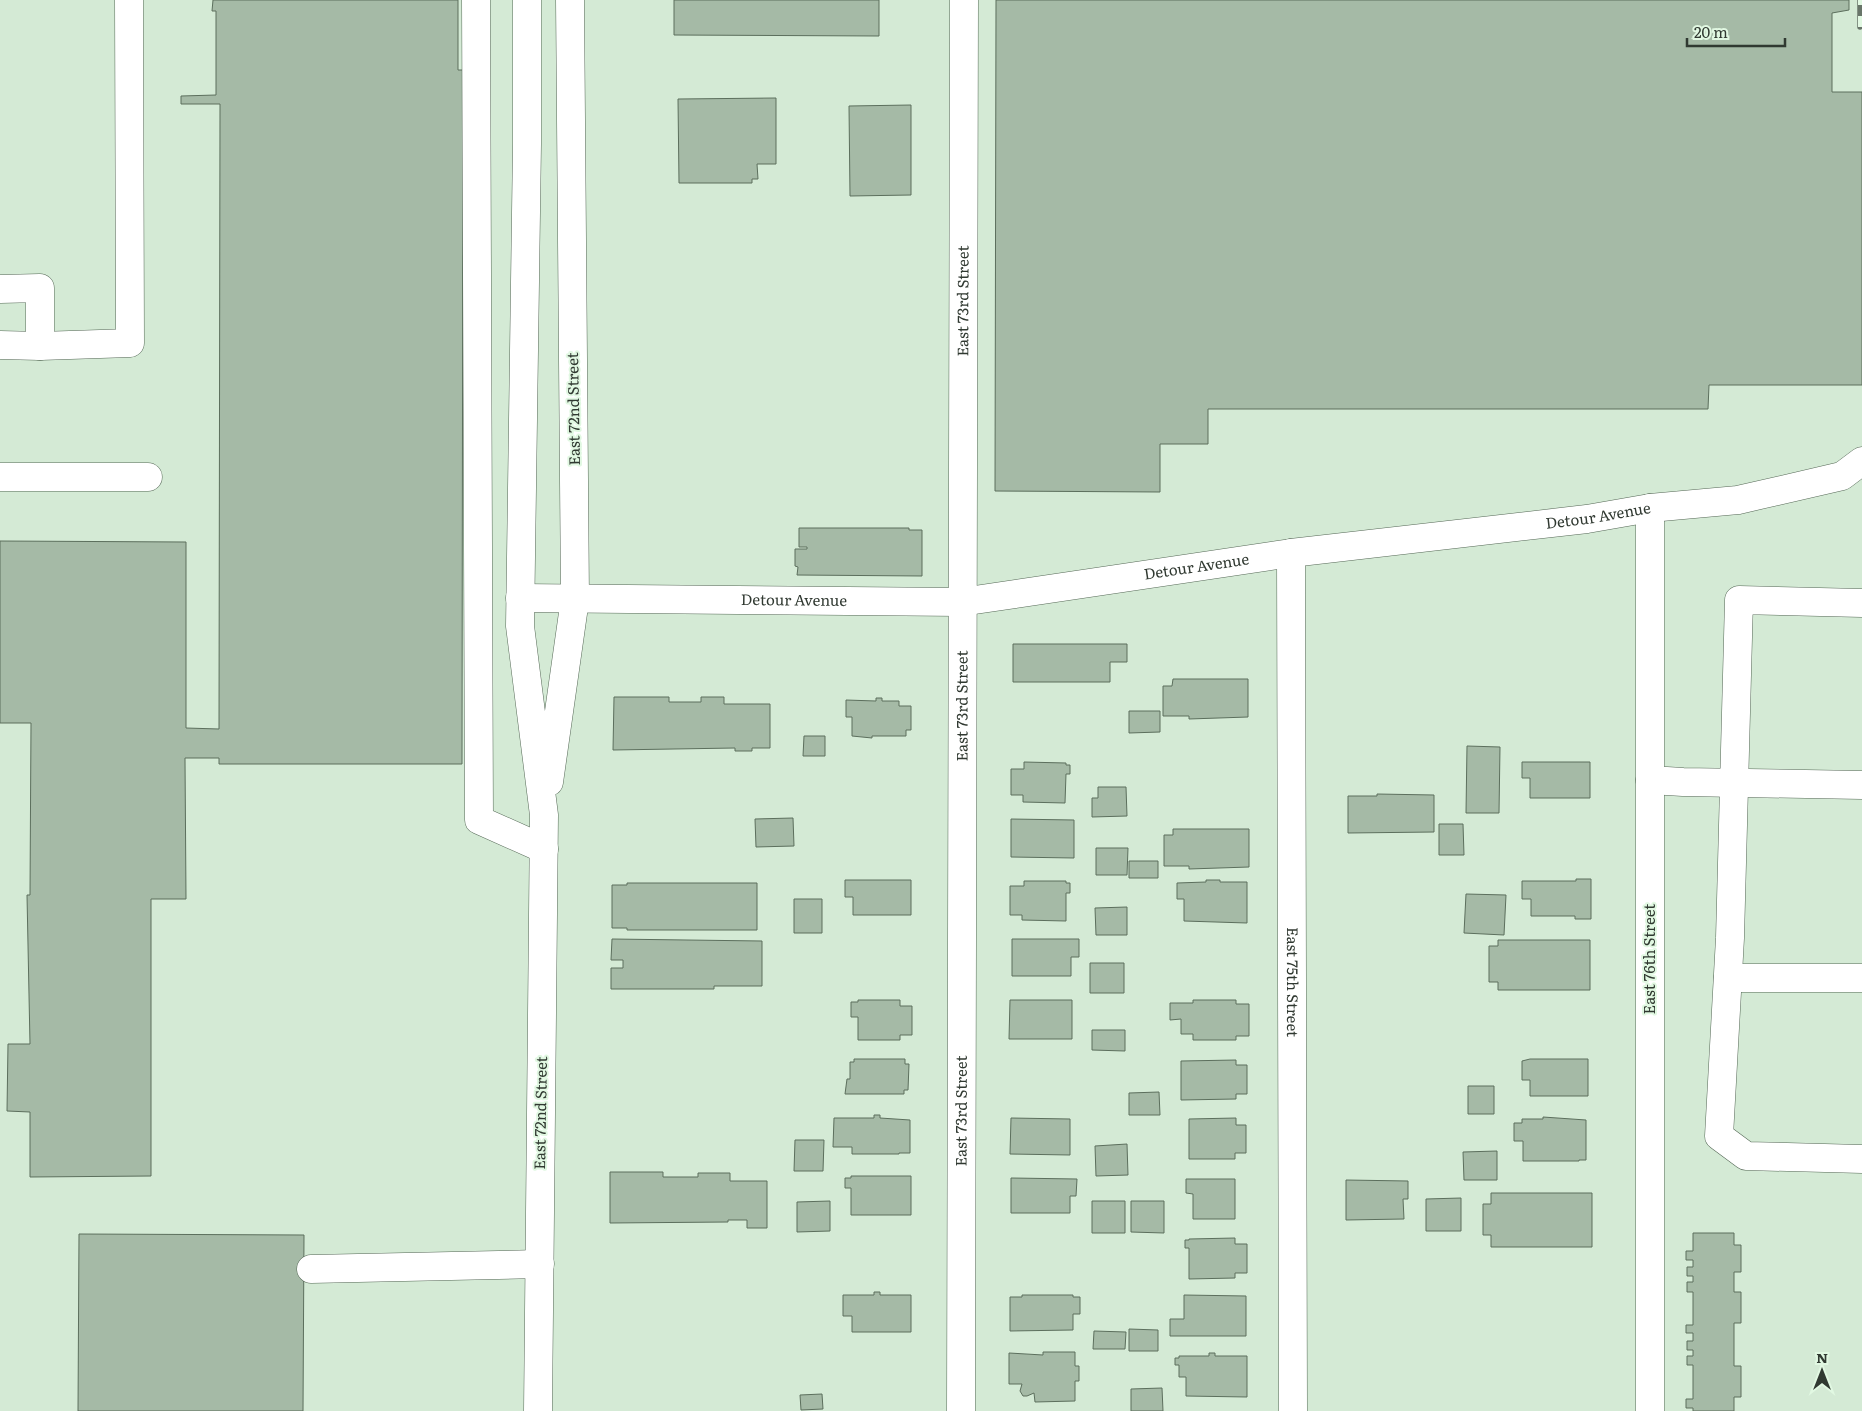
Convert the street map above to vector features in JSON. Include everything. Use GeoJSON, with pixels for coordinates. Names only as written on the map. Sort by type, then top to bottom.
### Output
{"type":"FeatureCollection","features":[{"type":"Feature","properties":{"kind":"street"},"geometry":{"type":"LineString","coordinates":[[0,345],[40,346],[130,343],[129,0]]}},
{"type":"Feature","properties":{"kind":"street"},"geometry":{"type":"LineString","coordinates":[[476,0],[478,820],[544,849]]}},
{"type":"Feature","properties":{"kind":"street","name":"East 72nd Street"},"geometry":{"type":"LineString","coordinates":[[526,0],[520,626],[544,815],[538,1411]]}},
{"type":"Feature","properties":{"kind":"street","name":"East 72nd Street"},"geometry":{"type":"LineString","coordinates":[[544,815],[575,599],[570,0]]}},
{"type":"Feature","properties":{"kind":"street","name":"East 73rd Street"},"geometry":{"type":"LineString","coordinates":[[961,1411],[964,0]]}},
{"type":"Feature","properties":{"kind":"street"},"geometry":{"type":"LineString","coordinates":[[0,289],[40,288],[40,346]]}},
{"type":"Feature","properties":{"kind":"street","name":"Detour Avenue"},"geometry":{"type":"LineString","coordinates":[[520,598],[962,602],[1291,553],[1587,518],[1650,508],[1738,500],[1842,476],[1862,461]]}},
{"type":"Feature","properties":{"kind":"street"},"geometry":{"type":"LineString","coordinates":[[0,477],[148,477]]}},
{"type":"Feature","properties":{"kind":"street","name":"East 76th Street"},"geometry":{"type":"LineString","coordinates":[[1650,508],[1650,1411]]}},
{"type":"Feature","properties":{"kind":"street","name":"East 75th Street"},"geometry":{"type":"LineString","coordinates":[[1291,553],[1293,1411]]}},
{"type":"Feature","properties":{"kind":"street"},"geometry":{"type":"LineString","coordinates":[[1862,603],[1738,600],[1730,938],[1719,1136],[1746,1156],[1862,1159]]}},
{"type":"Feature","properties":{"kind":"street"},"geometry":{"type":"LineString","coordinates":[[1650,780],[1862,785]]}},
{"type":"Feature","properties":{"kind":"street"},"geometry":{"type":"LineString","coordinates":[[1728,978],[1862,978]]}},
{"type":"Feature","properties":{"kind":"street"},"geometry":{"type":"LineString","coordinates":[[311,1269],[540,1264]]}},
{"type":"Feature","properties":{"kind":"building"},"geometry":{"type":"Polygon","coordinates":[[[213,0],[458,0],[458,70],[463,70],[462,764],[219,764],[219,758],[185,758],[186,899],[151,899],[151,1176],[30,1177],[30,1112],[7,1111],[8,1044],[30,1044],[27,895],[30,895],[31,723],[0,723],[0,541],[186,542],[186,728],[219,729],[220,104],[181,104],[181,96],[216,95],[216,11],[212,11],[213,0]]]}},
{"type":"Feature","properties":{"kind":"building"},"geometry":{"type":"Polygon","coordinates":[[[674,0],[879,0],[879,36],[674,35],[674,0]]]}},
{"type":"Feature","properties":{"kind":"building"},"geometry":{"type":"Polygon","coordinates":[[[996,0],[1849,0],[1849,10],[1832,13],[1832,92],[1862,92],[1862,385],[1709,385],[1708,409],[1208,409],[1208,444],[1160,444],[1160,492],[995,491],[996,0]]]}},
{"type":"Feature","properties":{"kind":"building"},"geometry":{"type":"Polygon","coordinates":[[[776,98],[776,164],[757,164],[758,179],[752,179],[752,183],[679,183],[678,99],[776,98]]]}},
{"type":"Feature","properties":{"kind":"building"},"geometry":{"type":"Polygon","coordinates":[[[911,105],[911,195],[850,196],[849,106],[911,105]]]}},
{"type":"Feature","properties":{"kind":"building"},"geometry":{"type":"Polygon","coordinates":[[[799,528],[909,528],[909,530],[922,530],[922,576],[797,575],[798,567],[795,566],[795,549],[807,549],[807,547],[799,547],[799,528]]]}},
{"type":"Feature","properties":{"kind":"building"},"geometry":{"type":"Polygon","coordinates":[[[1013,644],[1127,644],[1127,662],[1110,662],[1110,682],[1013,682],[1013,644]]]}},
{"type":"Feature","properties":{"kind":"building"},"geometry":{"type":"Polygon","coordinates":[[[1173,679],[1248,679],[1248,717],[1189,719],[1189,716],[1163,716],[1163,686],[1172,686],[1173,679]]]}},
{"type":"Feature","properties":{"kind":"building"},"geometry":{"type":"Polygon","coordinates":[[[614,697],[669,697],[669,702],[701,702],[701,697],[724,697],[724,704],[770,704],[770,748],[752,748],[752,751],[735,751],[735,748],[613,750],[614,697]]]}},
{"type":"Feature","properties":{"kind":"building"},"geometry":{"type":"Polygon","coordinates":[[[876,698],[882,698],[882,701],[899,701],[899,706],[911,706],[911,730],[906,730],[906,736],[872,736],[872,738],[852,736],[852,717],[846,717],[846,700],[876,701],[876,698]]]}},
{"type":"Feature","properties":{"kind":"building"},"geometry":{"type":"Polygon","coordinates":[[[1129,711],[1160,711],[1160,732],[1129,733],[1129,711]]]}},
{"type":"Feature","properties":{"kind":"building"},"geometry":{"type":"Polygon","coordinates":[[[804,736],[825,736],[825,756],[803,756],[804,736]]]}},
{"type":"Feature","properties":{"kind":"building"},"geometry":{"type":"Polygon","coordinates":[[[1467,746],[1500,747],[1499,813],[1466,813],[1467,746]]]}},
{"type":"Feature","properties":{"kind":"building"},"geometry":{"type":"Polygon","coordinates":[[[1024,762],[1066,763],[1066,765],[1070,765],[1070,774],[1066,774],[1065,803],[1023,802],[1023,795],[1011,795],[1011,769],[1024,769],[1024,762]]]}},
{"type":"Feature","properties":{"kind":"building"},"geometry":{"type":"Polygon","coordinates":[[[1522,762],[1590,762],[1590,798],[1530,798],[1530,778],[1522,778],[1522,762]]]}},
{"type":"Feature","properties":{"kind":"building"},"geometry":{"type":"Polygon","coordinates":[[[1098,787],[1126,787],[1127,816],[1092,817],[1092,798],[1098,798],[1098,787]]]}},
{"type":"Feature","properties":{"kind":"building"},"geometry":{"type":"Polygon","coordinates":[[[1377,794],[1434,795],[1434,832],[1348,833],[1348,796],[1377,796],[1377,794]]]}},
{"type":"Feature","properties":{"kind":"building"},"geometry":{"type":"Polygon","coordinates":[[[793,818],[794,846],[756,847],[755,819],[793,818]]]}},
{"type":"Feature","properties":{"kind":"building"},"geometry":{"type":"Polygon","coordinates":[[[1011,819],[1074,820],[1074,858],[1011,857],[1011,819]]]}},
{"type":"Feature","properties":{"kind":"building"},"geometry":{"type":"Polygon","coordinates":[[[1439,824],[1463,824],[1464,855],[1439,855],[1439,824]]]}},
{"type":"Feature","properties":{"kind":"building"},"geometry":{"type":"Polygon","coordinates":[[[1173,829],[1249,829],[1249,867],[1189,869],[1189,866],[1164,866],[1164,835],[1173,835],[1173,829]]]}},
{"type":"Feature","properties":{"kind":"building"},"geometry":{"type":"Polygon","coordinates":[[[1096,848],[1128,848],[1127,875],[1096,875],[1096,848]]]}},
{"type":"Feature","properties":{"kind":"building"},"geometry":{"type":"Polygon","coordinates":[[[1129,861],[1158,861],[1158,878],[1129,878],[1129,861]]]}},
{"type":"Feature","properties":{"kind":"building"},"geometry":{"type":"Polygon","coordinates":[[[1576,879],[1591,879],[1591,919],[1575,919],[1575,916],[1531,916],[1531,899],[1522,899],[1522,881],[1576,881],[1576,879]]]}},
{"type":"Feature","properties":{"kind":"building"},"geometry":{"type":"Polygon","coordinates":[[[845,880],[911,880],[911,915],[853,915],[853,897],[845,897],[845,880]]]}},
{"type":"Feature","properties":{"kind":"building"},"geometry":{"type":"Polygon","coordinates":[[[1206,880],[1247,882],[1247,923],[1184,921],[1184,899],[1177,899],[1177,883],[1206,882],[1206,880]]]}},
{"type":"Feature","properties":{"kind":"building"},"geometry":{"type":"Polygon","coordinates":[[[1024,881],[1066,881],[1066,883],[1070,883],[1070,893],[1066,893],[1066,921],[1022,920],[1022,915],[1010,915],[1010,886],[1024,886],[1024,881]]]}},
{"type":"Feature","properties":{"kind":"building"},"geometry":{"type":"Polygon","coordinates":[[[627,883],[757,883],[757,930],[627,930],[627,928],[612,928],[612,885],[627,885],[627,883]]]}},
{"type":"Feature","properties":{"kind":"building"},"geometry":{"type":"Polygon","coordinates":[[[1466,894],[1506,895],[1504,935],[1464,933],[1466,894]]]}},
{"type":"Feature","properties":{"kind":"building"},"geometry":{"type":"Polygon","coordinates":[[[794,899],[822,899],[822,933],[794,933],[794,899]]]}},
{"type":"Feature","properties":{"kind":"building"},"geometry":{"type":"Polygon","coordinates":[[[1127,907],[1127,935],[1096,935],[1095,908],[1127,907]]]}},
{"type":"Feature","properties":{"kind":"building"},"geometry":{"type":"Polygon","coordinates":[[[612,939],[762,941],[762,986],[714,986],[714,989],[611,989],[611,968],[623,968],[623,960],[611,960],[612,939]]]}},
{"type":"Feature","properties":{"kind":"building"},"geometry":{"type":"Polygon","coordinates":[[[1012,939],[1079,939],[1079,957],[1071,957],[1071,976],[1012,976],[1012,939]]]}},
{"type":"Feature","properties":{"kind":"building"},"geometry":{"type":"Polygon","coordinates":[[[1498,940],[1590,940],[1590,990],[1498,990],[1498,982],[1489,982],[1489,946],[1498,946],[1498,940]]]}},
{"type":"Feature","properties":{"kind":"building"},"geometry":{"type":"Polygon","coordinates":[[[1090,963],[1124,963],[1124,993],[1090,993],[1090,963]]]}},
{"type":"Feature","properties":{"kind":"building"},"geometry":{"type":"Polygon","coordinates":[[[858,1000],[900,1000],[900,1006],[912,1006],[912,1035],[900,1035],[900,1040],[858,1040],[858,1017],[851,1017],[851,1002],[858,1002],[858,1000]]]}},
{"type":"Feature","properties":{"kind":"building"},"geometry":{"type":"Polygon","coordinates":[[[1010,1000],[1072,1000],[1072,1039],[1009,1039],[1010,1000]]]}},
{"type":"Feature","properties":{"kind":"building"},"geometry":{"type":"Polygon","coordinates":[[[1193,1000],[1236,1000],[1236,1004],[1249,1004],[1249,1036],[1236,1036],[1236,1040],[1193,1040],[1193,1034],[1181,1034],[1181,1019],[1170,1020],[1170,1003],[1193,1003],[1193,1000]]]}},
{"type":"Feature","properties":{"kind":"building"},"geometry":{"type":"Polygon","coordinates":[[[1092,1030],[1125,1030],[1125,1051],[1092,1050],[1092,1030]]]}},
{"type":"Feature","properties":{"kind":"building"},"geometry":{"type":"Polygon","coordinates":[[[854,1059],[905,1059],[905,1064],[909,1064],[908,1090],[904,1090],[904,1094],[845,1094],[847,1079],[850,1079],[850,1062],[854,1062],[854,1059]]]}},
{"type":"Feature","properties":{"kind":"building"},"geometry":{"type":"Polygon","coordinates":[[[1530,1059],[1588,1059],[1588,1096],[1530,1096],[1530,1080],[1522,1080],[1522,1061],[1530,1059]]]}},
{"type":"Feature","properties":{"kind":"building"},"geometry":{"type":"Polygon","coordinates":[[[1236,1060],[1236,1065],[1247,1065],[1247,1094],[1236,1094],[1236,1099],[1181,1100],[1181,1061],[1236,1060]]]}},
{"type":"Feature","properties":{"kind":"building"},"geometry":{"type":"Polygon","coordinates":[[[1468,1086],[1494,1086],[1494,1114],[1468,1114],[1468,1086]]]}},
{"type":"Feature","properties":{"kind":"building"},"geometry":{"type":"Polygon","coordinates":[[[1159,1092],[1160,1115],[1129,1115],[1129,1093],[1159,1092]]]}},
{"type":"Feature","properties":{"kind":"building"},"geometry":{"type":"Polygon","coordinates":[[[874,1115],[880,1115],[880,1118],[910,1120],[910,1153],[852,1154],[852,1147],[833,1147],[834,1118],[874,1118],[874,1115]]]}},
{"type":"Feature","properties":{"kind":"building"},"geometry":{"type":"Polygon","coordinates":[[[1543,1117],[1586,1120],[1586,1160],[1523,1161],[1523,1141],[1514,1141],[1514,1123],[1522,1123],[1522,1119],[1543,1119],[1543,1117]]]}},
{"type":"Feature","properties":{"kind":"building"},"geometry":{"type":"Polygon","coordinates":[[[1011,1118],[1070,1119],[1070,1155],[1010,1154],[1011,1118]]]}},
{"type":"Feature","properties":{"kind":"building"},"geometry":{"type":"Polygon","coordinates":[[[1236,1118],[1236,1125],[1246,1125],[1246,1153],[1235,1153],[1235,1159],[1189,1159],[1189,1119],[1236,1118]]]}},
{"type":"Feature","properties":{"kind":"building"},"geometry":{"type":"Polygon","coordinates":[[[795,1140],[824,1140],[823,1171],[794,1171],[795,1140]]]}},
{"type":"Feature","properties":{"kind":"building"},"geometry":{"type":"Polygon","coordinates":[[[1127,1144],[1128,1175],[1096,1176],[1095,1146],[1127,1144]]]}},
{"type":"Feature","properties":{"kind":"building"},"geometry":{"type":"Polygon","coordinates":[[[1497,1151],[1497,1180],[1464,1180],[1463,1152],[1497,1151]]]}},
{"type":"Feature","properties":{"kind":"building"},"geometry":{"type":"Polygon","coordinates":[[[610,1172],[663,1172],[663,1177],[698,1177],[698,1173],[730,1173],[730,1181],[767,1181],[767,1228],[747,1228],[747,1220],[728,1220],[728,1222],[610,1223],[610,1172]]]}},
{"type":"Feature","properties":{"kind":"building"},"geometry":{"type":"Polygon","coordinates":[[[851,1176],[911,1176],[911,1215],[851,1215],[851,1188],[845,1188],[845,1178],[851,1178],[851,1176]]]}},
{"type":"Feature","properties":{"kind":"building"},"geometry":{"type":"Polygon","coordinates":[[[1011,1178],[1077,1179],[1076,1196],[1070,1196],[1070,1213],[1011,1213],[1011,1178]]]}},
{"type":"Feature","properties":{"kind":"building"},"geometry":{"type":"Polygon","coordinates":[[[1186,1179],[1235,1179],[1235,1219],[1193,1219],[1193,1194],[1186,1193],[1186,1179]]]}},
{"type":"Feature","properties":{"kind":"building"},"geometry":{"type":"Polygon","coordinates":[[[1346,1180],[1408,1181],[1408,1199],[1403,1199],[1404,1219],[1346,1220],[1346,1180]]]}},
{"type":"Feature","properties":{"kind":"building"},"geometry":{"type":"Polygon","coordinates":[[[1491,1193],[1592,1193],[1592,1247],[1491,1247],[1491,1235],[1483,1235],[1483,1204],[1491,1204],[1491,1193]]]}},
{"type":"Feature","properties":{"kind":"building"},"geometry":{"type":"Polygon","coordinates":[[[1461,1198],[1461,1231],[1426,1231],[1426,1199],[1461,1198]]]}},
{"type":"Feature","properties":{"kind":"building"},"geometry":{"type":"Polygon","coordinates":[[[830,1201],[830,1231],[797,1232],[797,1202],[830,1201]]]}},
{"type":"Feature","properties":{"kind":"building"},"geometry":{"type":"Polygon","coordinates":[[[1092,1201],[1125,1201],[1125,1233],[1092,1233],[1092,1201]]]}},
{"type":"Feature","properties":{"kind":"building"},"geometry":{"type":"Polygon","coordinates":[[[1131,1201],[1164,1201],[1164,1233],[1131,1232],[1131,1201]]]}},
{"type":"Feature","properties":{"kind":"building"},"geometry":{"type":"Polygon","coordinates":[[[1693,1233],[1734,1233],[1734,1245],[1741,1245],[1741,1272],[1734,1272],[1734,1292],[1741,1292],[1741,1323],[1734,1323],[1734,1366],[1741,1366],[1741,1397],[1734,1397],[1734,1411],[1693,1411],[1693,1408],[1686,1408],[1686,1399],[1693,1399],[1693,1365],[1687,1365],[1687,1356],[1693,1356],[1693,1350],[1687,1350],[1687,1341],[1693,1341],[1693,1333],[1686,1333],[1686,1325],[1693,1325],[1693,1292],[1687,1292],[1687,1282],[1693,1282],[1693,1276],[1687,1276],[1687,1267],[1693,1267],[1693,1260],[1686,1260],[1686,1251],[1693,1251],[1693,1233]]]}},
{"type":"Feature","properties":{"kind":"building"},"geometry":{"type":"Polygon","coordinates":[[[79,1234],[304,1235],[303,1411],[78,1411],[79,1234]]]}},
{"type":"Feature","properties":{"kind":"building"},"geometry":{"type":"Polygon","coordinates":[[[1235,1238],[1235,1244],[1247,1244],[1247,1273],[1235,1273],[1235,1278],[1189,1279],[1189,1248],[1185,1248],[1185,1240],[1235,1238]]]}},
{"type":"Feature","properties":{"kind":"building"},"geometry":{"type":"Polygon","coordinates":[[[874,1292],[880,1292],[880,1295],[911,1295],[911,1332],[852,1332],[852,1316],[843,1316],[843,1295],[874,1295],[874,1292]]]}},
{"type":"Feature","properties":{"kind":"building"},"geometry":{"type":"Polygon","coordinates":[[[1022,1295],[1073,1295],[1073,1297],[1080,1297],[1080,1314],[1073,1314],[1073,1330],[1010,1331],[1010,1297],[1022,1297],[1022,1295]]]}},
{"type":"Feature","properties":{"kind":"building"},"geometry":{"type":"Polygon","coordinates":[[[1184,1295],[1246,1296],[1246,1336],[1170,1336],[1170,1319],[1184,1319],[1184,1295]]]}},
{"type":"Feature","properties":{"kind":"building"},"geometry":{"type":"Polygon","coordinates":[[[1129,1329],[1158,1330],[1158,1351],[1129,1351],[1129,1329]]]}},
{"type":"Feature","properties":{"kind":"building"},"geometry":{"type":"Polygon","coordinates":[[[1094,1331],[1126,1332],[1125,1349],[1093,1349],[1094,1331]]]}},
{"type":"Feature","properties":{"kind":"building"},"geometry":{"type":"Polygon","coordinates":[[[1043,1352],[1075,1352],[1075,1366],[1079,1366],[1079,1381],[1075,1381],[1075,1401],[1035,1402],[1034,1393],[1023,1396],[1020,1391],[1022,1384],[1009,1384],[1009,1353],[1043,1355],[1043,1352]]]}},
{"type":"Feature","properties":{"kind":"building"},"geometry":{"type":"Polygon","coordinates":[[[1209,1353],[1215,1353],[1215,1356],[1247,1356],[1247,1397],[1186,1396],[1186,1377],[1179,1377],[1179,1365],[1175,1365],[1175,1358],[1179,1358],[1179,1356],[1209,1356],[1209,1353]]]}},
{"type":"Feature","properties":{"kind":"building"},"geometry":{"type":"Polygon","coordinates":[[[1162,1388],[1163,1411],[1131,1411],[1131,1389],[1162,1388]]]}},
{"type":"Feature","properties":{"kind":"building"},"geometry":{"type":"Polygon","coordinates":[[[822,1394],[823,1409],[801,1410],[800,1395],[822,1394]]]}},
{"type":"Feature","properties":{"kind":"railway"},"geometry":{"type":"LineString","coordinates":[[1860,0],[1860,27]]}}]}
